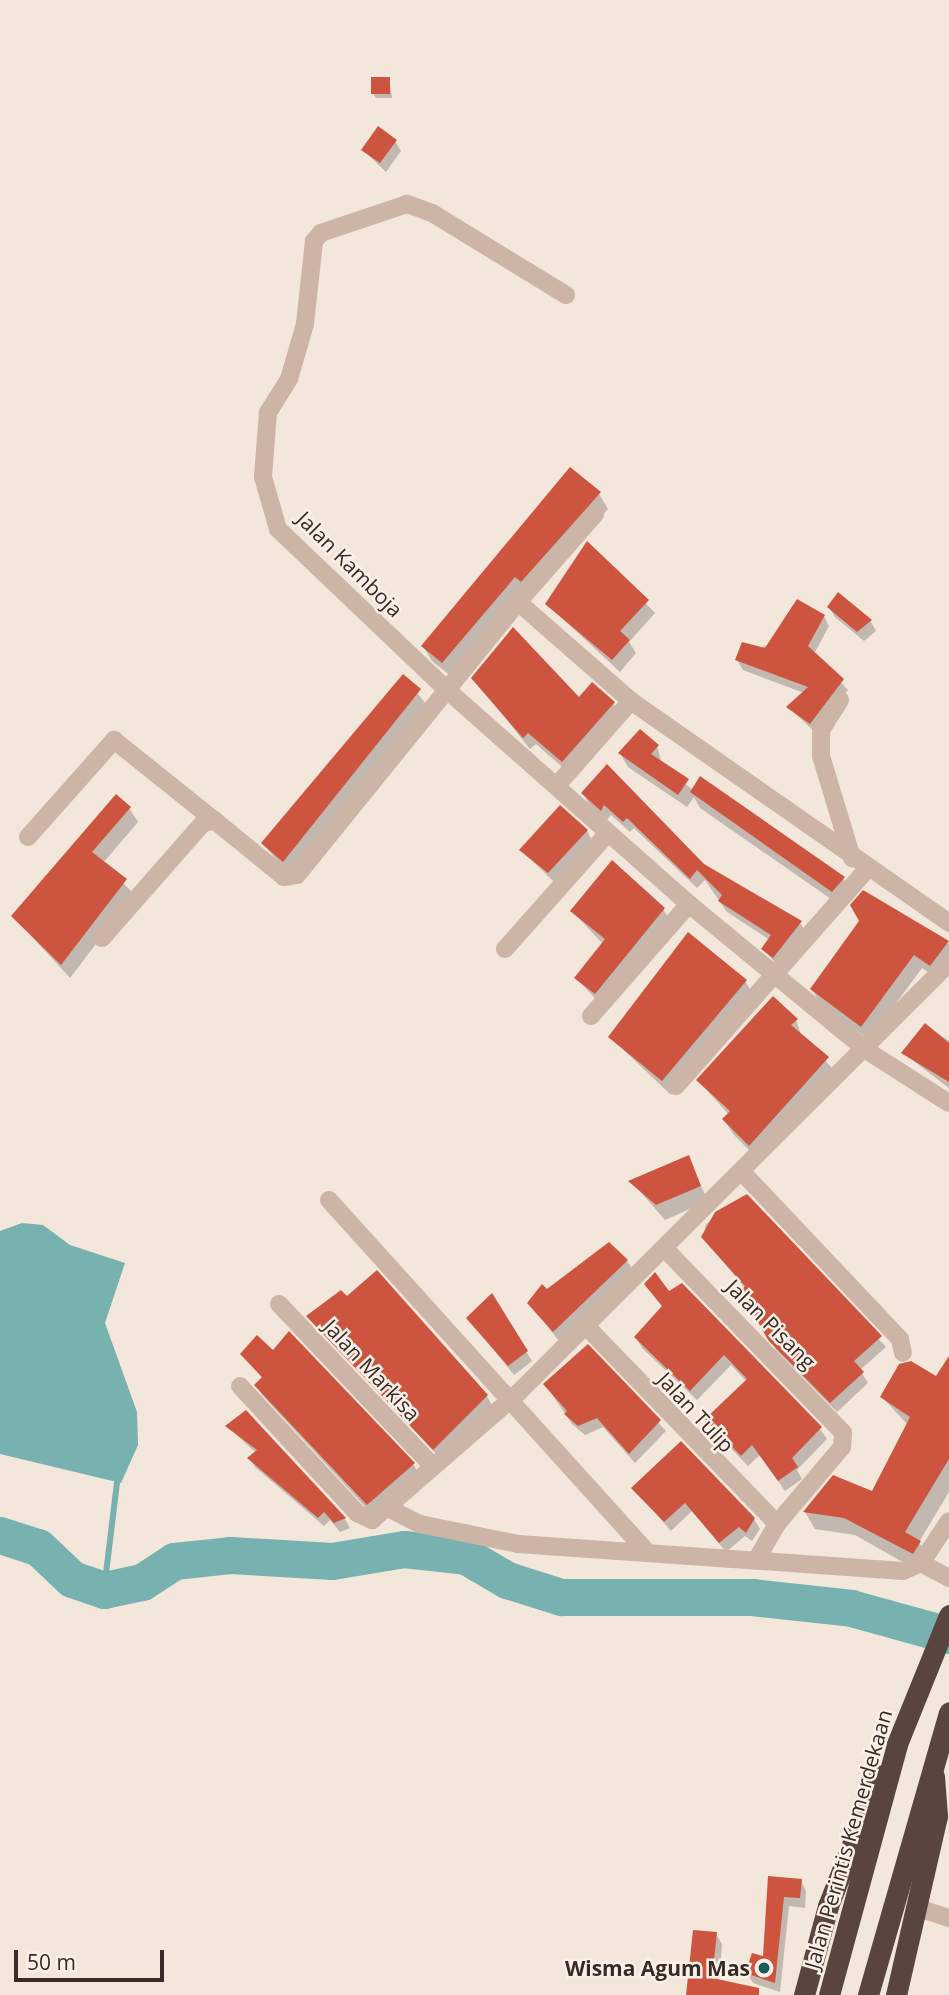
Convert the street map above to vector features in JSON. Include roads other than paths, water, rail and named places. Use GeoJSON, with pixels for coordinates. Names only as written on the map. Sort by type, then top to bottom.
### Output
{"type":"FeatureCollection","features":[{"type":"Feature","properties":{"kind":"highway","name":"Jalan Perintis Kemerdekaan"},"geometry":{"type":"LineString","coordinates":[[828,1995],[897,1744],[949,1615]]}},
{"type":"Feature","properties":{"kind":"highway"},"geometry":{"type":"LineString","coordinates":[[868,1995],[933,1760],[949,1712]]}},
{"type":"Feature","properties":{"kind":"highway"},"geometry":{"type":"LineString","coordinates":[[804,1995],[869,1794],[897,1744]]}},
{"type":"Feature","properties":{"kind":"highway"},"geometry":{"type":"LineString","coordinates":[[896,1995],[937,1816],[933,1760]]}},
{"type":"Feature","properties":{"kind":"street","name":"Jalan Kamboja"},"geometry":{"type":"LineString","coordinates":[[446,689],[278,529],[262,458],[268,412],[289,379],[305,324],[314,241],[388,205],[407,204],[432,213],[566,295]]}},
{"type":"Feature","properties":{"kind":"street"},"geometry":{"type":"LineString","coordinates":[[28,837],[114,740],[284,877],[297,875],[446,689],[595,514]]}},
{"type":"Feature","properties":{"kind":"street"},"geometry":{"type":"LineString","coordinates":[[518,602],[631,701],[860,864],[949,923]]}},
{"type":"Feature","properties":{"kind":"street"},"geometry":{"type":"LineString","coordinates":[[446,689],[559,783],[608,833],[773,974],[866,1050],[949,1103]]}},
{"type":"Feature","properties":{"kind":"street"},"geometry":{"type":"LineString","coordinates":[[839,700],[821,730],[821,756],[860,864]]}},
{"type":"Feature","properties":{"kind":"street"},"geometry":{"type":"LineString","coordinates":[[559,783],[631,701]]}},
{"type":"Feature","properties":{"kind":"street"},"geometry":{"type":"LineString","coordinates":[[102,938],[202,824],[214,820]]}},
{"type":"Feature","properties":{"kind":"street"},"geometry":{"type":"LineString","coordinates":[[505,949],[608,833]]}},
{"type":"Feature","properties":{"kind":"street"},"geometry":{"type":"LineString","coordinates":[[676,1086],[773,974],[860,864]]}},
{"type":"Feature","properties":{"kind":"street"},"geometry":{"type":"LineString","coordinates":[[591,1016],[688,904]]}},
{"type":"Feature","properties":{"kind":"street"},"geometry":{"type":"LineString","coordinates":[[240,1386],[362,1518],[372,1520],[510,1399],[586,1326],[866,1050],[949,963]]}},
{"type":"Feature","properties":{"kind":"street"},"geometry":{"type":"LineString","coordinates":[[742,1171],[900,1339],[903,1353]]}},
{"type":"Feature","properties":{"kind":"street"},"geometry":{"type":"LineString","coordinates":[[329,1200],[648,1553]]}},
{"type":"Feature","properties":{"kind":"street","name":"Jalan Pisang"},"geometry":{"type":"LineString","coordinates":[[665,1249],[844,1433],[842,1447],[777,1524]]}},
{"type":"Feature","properties":{"kind":"street","name":"Jalan Markisa"},"geometry":{"type":"LineString","coordinates":[[279,1304],[433,1466]]}},
{"type":"Feature","properties":{"kind":"street","name":"Jalan Tulip"},"geometry":{"type":"LineString","coordinates":[[586,1326],[777,1524]]}},
{"type":"Feature","properties":{"kind":"street"},"geometry":{"type":"LineString","coordinates":[[388,1508],[420,1524],[468,1536],[648,1553],[758,1557],[902,1571],[922,1563],[949,1521]]}},
{"type":"Feature","properties":{"kind":"street"},"geometry":{"type":"LineString","coordinates":[[758,1557],[777,1524]]}},
{"type":"Feature","properties":{"kind":"street"},"geometry":{"type":"LineString","coordinates":[[922,1563],[949,1578]]}},
{"type":"Feature","properties":{"kind":"street"},"geometry":{"type":"LineString","coordinates":[[918,1908],[949,1918]]}},
{"type":"Feature","properties":{"kind":"water"},"geometry":{"type":"Polygon","coordinates":[[[22,1223],[43,1225],[70,1245],[125,1263],[105,1323],[137,1412],[138,1445],[121,1483],[0,1454],[0,1231],[22,1223]]]}},
{"type":"Feature","properties":{"kind":"waterway"},"geometry":{"type":"LineString","coordinates":[[104,1590],[117,1482]]}},
{"type":"Feature","properties":{"kind":"waterway"},"geometry":{"type":"LineString","coordinates":[[0,1535],[38,1547],[72,1579],[104,1590],[142,1582],[174,1561],[230,1555],[332,1561],[404,1549],[466,1556],[507,1580],[561,1597],[752,1597],[851,1608],[949,1635]]}},
{"type":"Feature","properties":{"kind":"place","name":"Wisma Agum Mas"},"geometry":{"type":"Point","coordinates":[764,1968]}}]}
